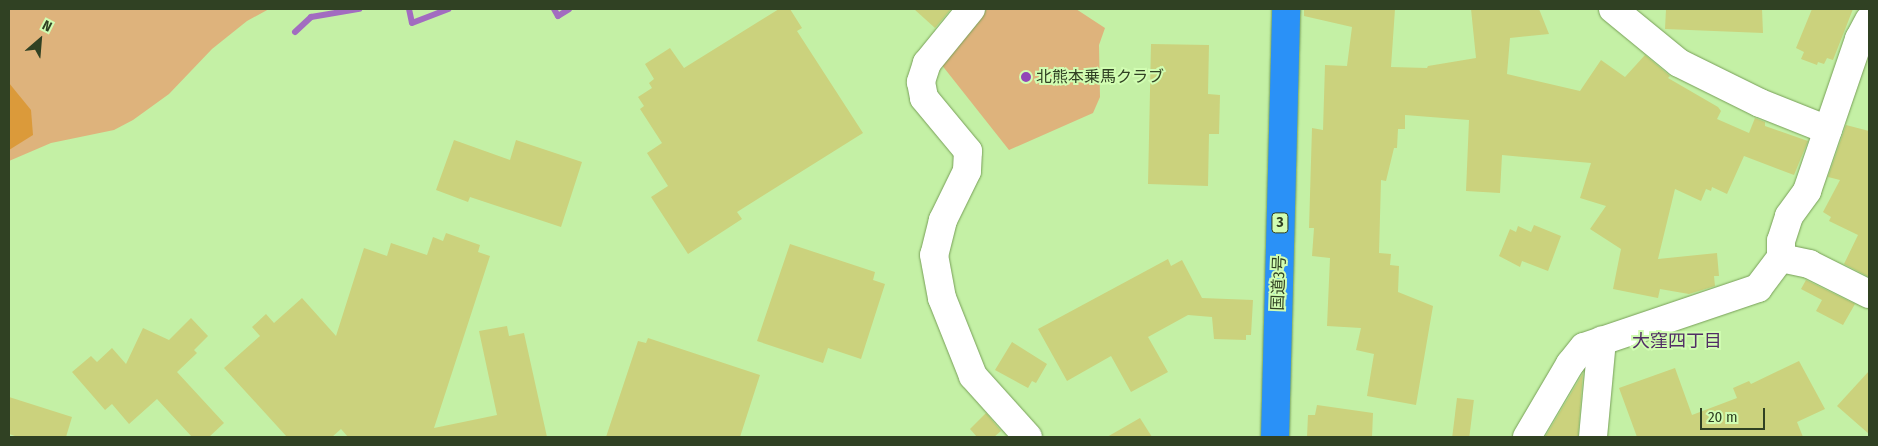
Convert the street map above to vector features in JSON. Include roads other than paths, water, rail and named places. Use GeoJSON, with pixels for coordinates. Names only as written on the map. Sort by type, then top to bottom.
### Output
{"type":"FeatureCollection","features":[{"type":"Feature","properties":{"kind":"highway","name":"国道3号"},"geometry":{"type":"LineString","coordinates":[[1275,437],[1286,9]]}},
{"type":"Feature","properties":{"kind":"street"},"geometry":{"type":"LineString","coordinates":[[971,9],[927,63],[921,82],[924,98],[968,151],[968,171],[943,220],[934,254],[942,298],[974,376],[1028,437]]}},
{"type":"Feature","properties":{"kind":"street"},"geometry":{"type":"LineString","coordinates":[[1613,9],[1679,63],[1760,103],[1828,130]]}},
{"type":"Feature","properties":{"kind":"street"},"geometry":{"type":"LineString","coordinates":[[1527,437],[1570,364],[1584,348],[1602,340],[1758,288],[1782,258],[1781,241],[1788,216],[1807,191],[1859,39],[1869,20]]}},
{"type":"Feature","properties":{"kind":"street"},"geometry":{"type":"LineString","coordinates":[[1782,258],[1809,264],[1869,294]]}},
{"type":"Feature","properties":{"kind":"street"},"geometry":{"type":"LineString","coordinates":[[1593,437],[1602,340]]}},
{"type":"Feature","properties":{"kind":"waterway"},"geometry":{"type":"LineString","coordinates":[[295,32],[311,17],[359,9]]}},
{"type":"Feature","properties":{"kind":"waterway"},"geometry":{"type":"LineString","coordinates":[[409,9],[412,23],[448,9]]}},
{"type":"Feature","properties":{"kind":"waterway"},"geometry":{"type":"LineString","coordinates":[[554,9],[558,16],[569,9]]}},
{"type":"Feature","properties":{"kind":"place","name":"北熊本乗馬クラブ"},"geometry":{"type":"Point","coordinates":[1026,77]}},
{"type":"Feature","properties":{"kind":"district","name":"大窪四丁目"},"geometry":{"type":"Point","coordinates":[1677,341]}}]}
